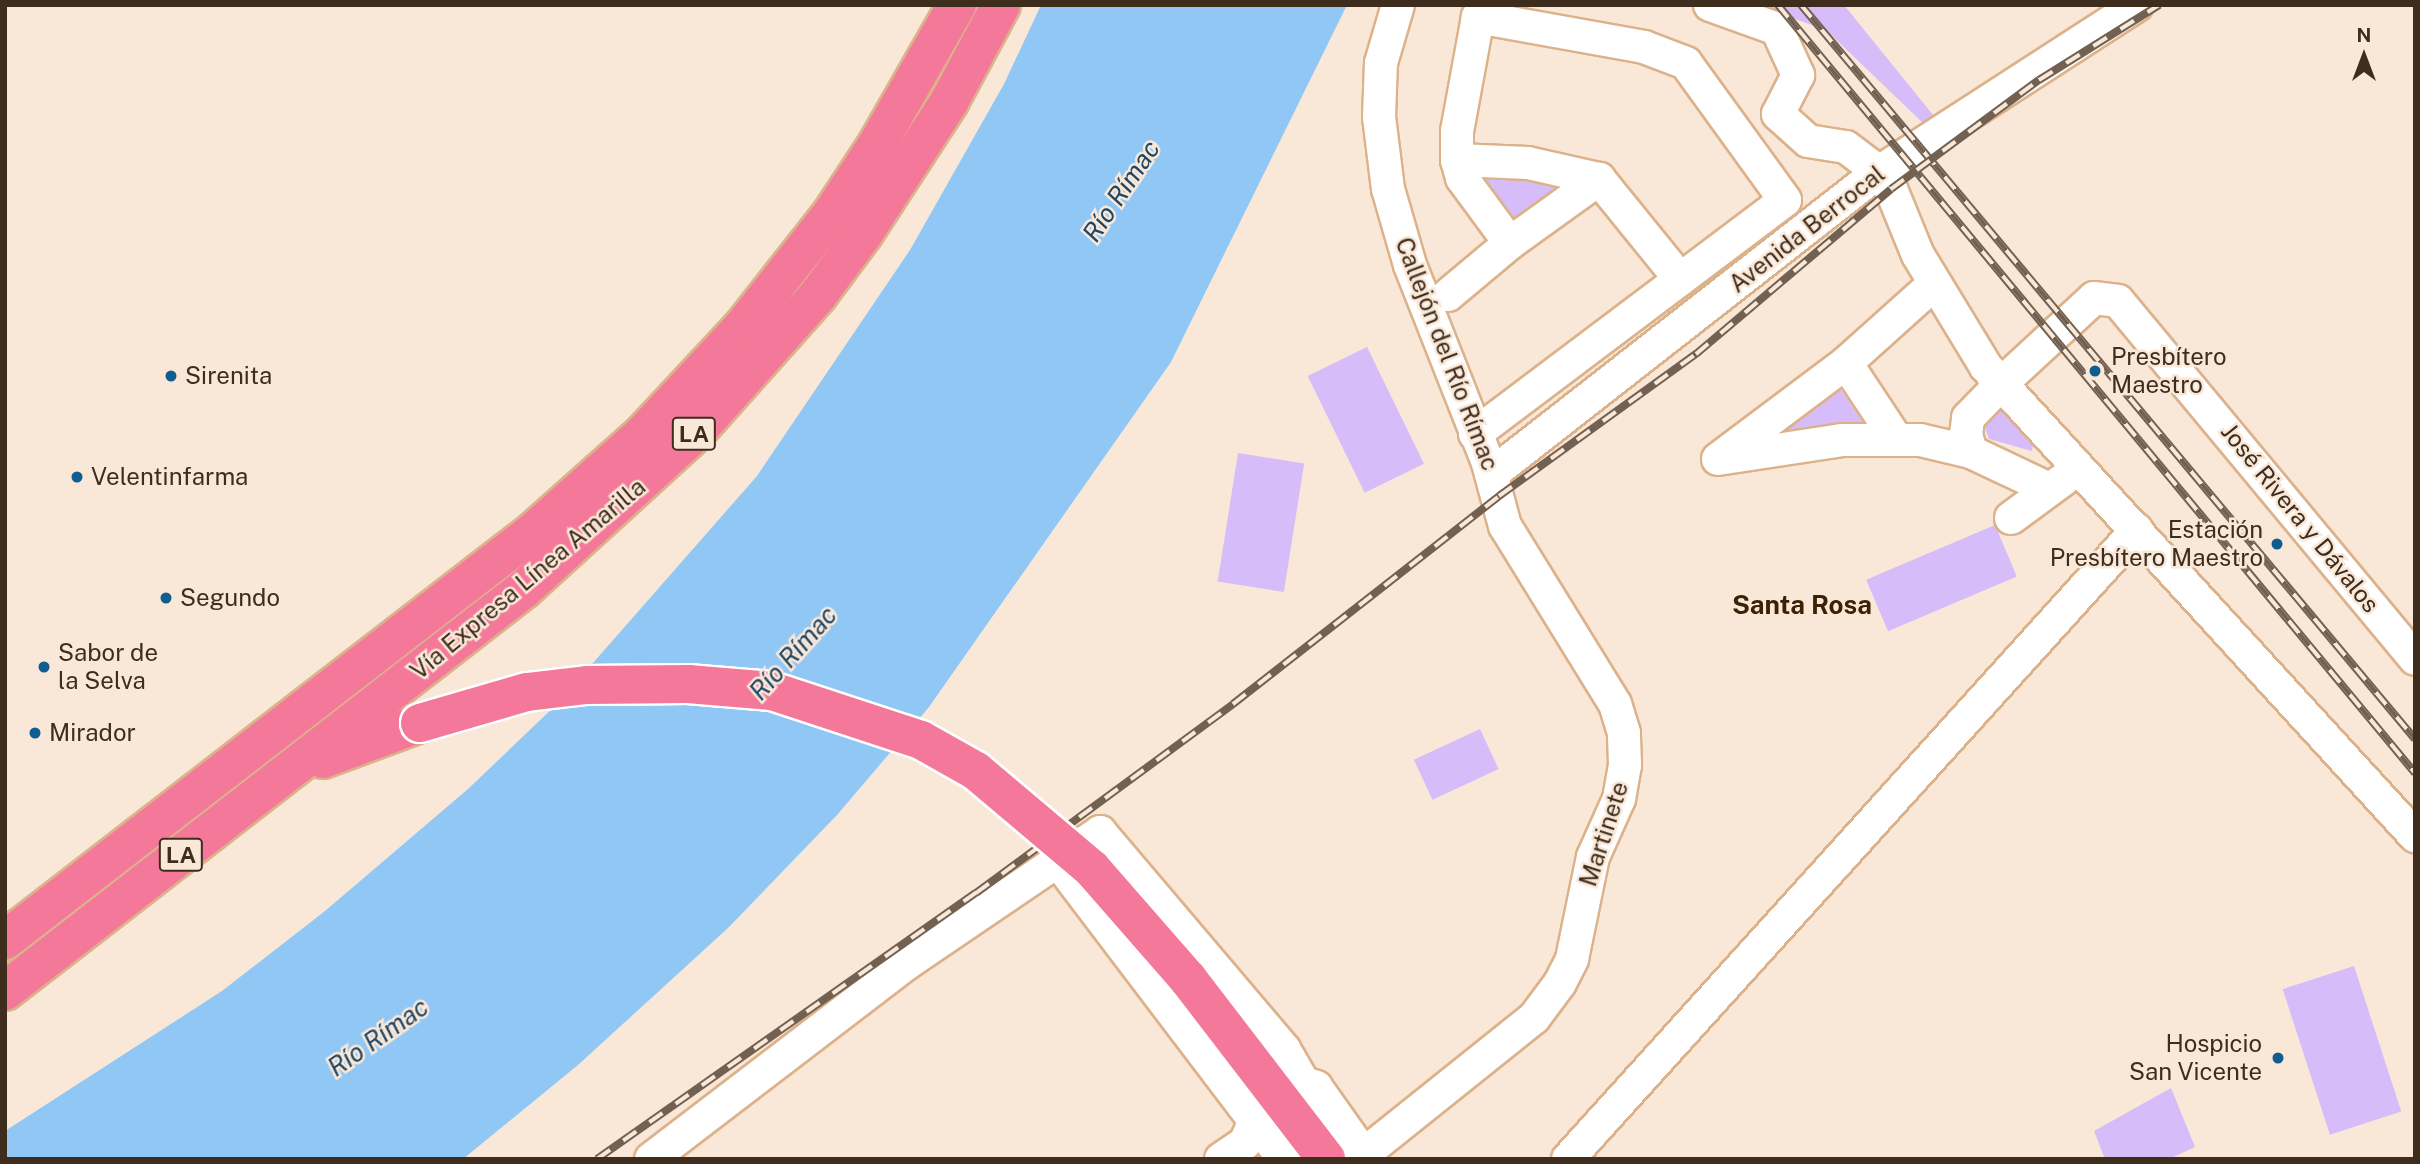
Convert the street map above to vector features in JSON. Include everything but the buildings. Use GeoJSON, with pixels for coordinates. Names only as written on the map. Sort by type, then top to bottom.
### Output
{"type":"FeatureCollection","features":[{"type":"Feature","properties":{"kind":"highway","name":"Vía Expresa Línea Amarilla"},"geometry":{"type":"LineString","coordinates":[[5,940],[533,532],[643,434],[742,328],[831,215],[884,133],[957,5]]}},
{"type":"Feature","properties":{"kind":"highway","name":"Vía Expresa Línea Amarilla"},"geometry":{"type":"LineString","coordinates":[[5,991],[579,543],[697,431],[759,365],[864,233],[948,102],[1000,5]]}},
{"type":"Feature","properties":{"kind":"highway"},"geometry":{"type":"LineString","coordinates":[[288,772],[420,723],[527,692],[587,685],[688,684],[772,691],[921,740],[976,771],[1092,869],[1188,979],[1326,1159]]}},
{"type":"Feature","properties":{"kind":"street","name":"Callejón del Río Rímac"},"geometry":{"type":"LineString","coordinates":[[1398,5],[1381,63],[1379,117],[1388,189],[1410,265],[1495,485]]}},
{"type":"Feature","properties":{"kind":"street"},"geometry":{"type":"LineString","coordinates":[[1710,5],[1777,29],[1798,75],[1778,114],[1808,141],[1846,147],[1879,172],[1891,189],[1934,284],[1986,367],[2415,836]]}},
{"type":"Feature","properties":{"kind":"street","name":"Avenida Berrocal"},"geometry":{"type":"LineString","coordinates":[[1495,485],[1879,172],[2137,5]]}},
{"type":"Feature","properties":{"kind":"street"},"geometry":{"type":"LineString","coordinates":[[1475,434],[1785,200],[1686,63],[1644,47],[1478,17],[1457,131],[1457,160],[1462,178],[1510,243]]}},
{"type":"Feature","properties":{"kind":"street"},"geometry":{"type":"LineString","coordinates":[[1457,160],[1528,163],[1599,179],[1680,279]]}},
{"type":"Feature","properties":{"kind":"street"},"geometry":{"type":"LineString","coordinates":[[1448,295],[1510,243],[1599,179]]}},
{"type":"Feature","properties":{"kind":"street"},"geometry":{"type":"LineString","coordinates":[[1934,284],[1846,363],[1718,459],[1842,440],[1897,440],[1971,452],[2047,488]]}},
{"type":"Feature","properties":{"kind":"street","name":"José Rivera y Dávalos"},"geometry":{"type":"LineString","coordinates":[[1971,452],[1966,435],[1968,418],[2002,383],[2094,298],[2118,301],[2415,659]]}},
{"type":"Feature","properties":{"kind":"street"},"geometry":{"type":"LineString","coordinates":[[1846,363],[1897,440]]}},
{"type":"Feature","properties":{"kind":"street"},"geometry":{"type":"LineString","coordinates":[[2011,518],[2047,488],[2085,473]]}},
{"type":"Feature","properties":{"kind":"street","name":"Martinete"},"geometry":{"type":"LineString","coordinates":[[1366,1156],[1534,1018],[1560,983],[1572,959],[1592,857],[1619,799],[1624,733],[1615,704],[1505,526],[1495,485]]}},
{"type":"Feature","properties":{"kind":"street"},"geometry":{"type":"LineString","coordinates":[[1568,1159],[2137,530]]}},
{"type":"Feature","properties":{"kind":"street"},"geometry":{"type":"LineString","coordinates":[[651,1159],[895,972],[1056,859],[1100,832],[1205,961],[1284,1049],[1304,1083]]}},
{"type":"Feature","properties":{"kind":"street"},"geometry":{"type":"LineString","coordinates":[[1056,859],[1284,1159]]}},
{"type":"Feature","properties":{"kind":"street"},"geometry":{"type":"LineString","coordinates":[[1221,1159],[1245,1143],[1254,1117],[1265,1098],[1288,1083],[1304,1083],[1316,1087],[1366,1156]]}},
{"type":"Feature","properties":{"kind":"shaded area"},"geometry":{"type":"Polygon","coordinates":[[[1755,5],[1844,5],[1933,115],[1924,124],[1826,30],[1755,5]]]}},
{"type":"Feature","properties":{"kind":"shaded area"},"geometry":{"type":"Polygon","coordinates":[[[1528,163],[1599,179],[1510,243],[1462,178],[1528,163]]]}},
{"type":"Feature","properties":{"kind":"shaded area"},"geometry":{"type":"Polygon","coordinates":[[[1367,347],[1424,464],[1365,493],[1308,376],[1367,347]]]}},
{"type":"Feature","properties":{"kind":"shaded area"},"geometry":{"type":"Polygon","coordinates":[[[1839,387],[1865,425],[1786,436],[1786,423],[1839,387]]]}},
{"type":"Feature","properties":{"kind":"shaded area"},"geometry":{"type":"Polygon","coordinates":[[[1997,409],[2004,411],[2033,445],[2032,451],[1989,439],[1982,421],[1997,409]]]}},
{"type":"Feature","properties":{"kind":"shaded area"},"geometry":{"type":"Polygon","coordinates":[[[1238,453],[1304,463],[1284,592],[1218,581],[1238,453]]]}},
{"type":"Feature","properties":{"kind":"shaded area"},"geometry":{"type":"Polygon","coordinates":[[[1995,525],[2017,577],[1888,631],[1866,580],[1995,525]]]}},
{"type":"Feature","properties":{"kind":"shaded area"},"geometry":{"type":"Polygon","coordinates":[[[1480,729],[1499,769],[1432,800],[1414,760],[1480,729]]]}},
{"type":"Feature","properties":{"kind":"shaded area"},"geometry":{"type":"Polygon","coordinates":[[[2354,966],[2401,1112],[2330,1135],[2283,989],[2354,966]]]}},
{"type":"Feature","properties":{"kind":"shaded area"},"geometry":{"type":"Polygon","coordinates":[[[2171,1088],[2195,1147],[2169,1159],[2105,1159],[2094,1131],[2171,1088]]]}},
{"type":"Feature","properties":{"kind":"water","name":"Río Rímac"},"geometry":{"type":"Polygon","coordinates":[[[1041,5],[1347,5],[1171,362],[929,707],[837,815],[728,928],[578,1065],[463,1159],[5,1159],[5,1131],[222,991],[325,911],[468,789],[557,704],[757,476],[910,250],[1004,84],[1041,5]]]}},
{"type":"Feature","properties":{"kind":"railway"},"geometry":{"type":"LineString","coordinates":[[1778,5],[2415,773]]}},
{"type":"Feature","properties":{"kind":"railway"},"geometry":{"type":"LineString","coordinates":[[1801,5],[2415,739]]}},
{"type":"Feature","properties":{"kind":"railway"},"geometry":{"type":"LineString","coordinates":[[597,1159],[976,893],[1233,704],[1499,496],[1696,354],[1891,189],[2039,80],[2159,5]]}},
{"type":"Feature","properties":{"kind":"place","name":"Presbítero Maestro"},"geometry":{"type":"Point","coordinates":[2095,371]}},
{"type":"Feature","properties":{"kind":"place","name":"Sirenita"},"geometry":{"type":"Point","coordinates":[171,376]}},
{"type":"Feature","properties":{"kind":"place","name":"Velentinfarma"},"geometry":{"type":"Point","coordinates":[77,477]}},
{"type":"Feature","properties":{"kind":"place","name":"Estación Presbítero Maestro"},"geometry":{"type":"Point","coordinates":[2277,544]}},
{"type":"Feature","properties":{"kind":"place","name":"Segundo"},"geometry":{"type":"Point","coordinates":[166,598]}},
{"type":"Feature","properties":{"kind":"place","name":"Sabor de la Selva"},"geometry":{"type":"Point","coordinates":[44,667]}},
{"type":"Feature","properties":{"kind":"place","name":"Mirador"},"geometry":{"type":"Point","coordinates":[35,733]}},
{"type":"Feature","properties":{"kind":"place","name":"Hospicio San Vicente"},"geometry":{"type":"Point","coordinates":[2278,1058]}},
{"type":"Feature","properties":{"kind":"district","name":"Santa Rosa"},"geometry":{"type":"Point","coordinates":[1802,605]}}]}
